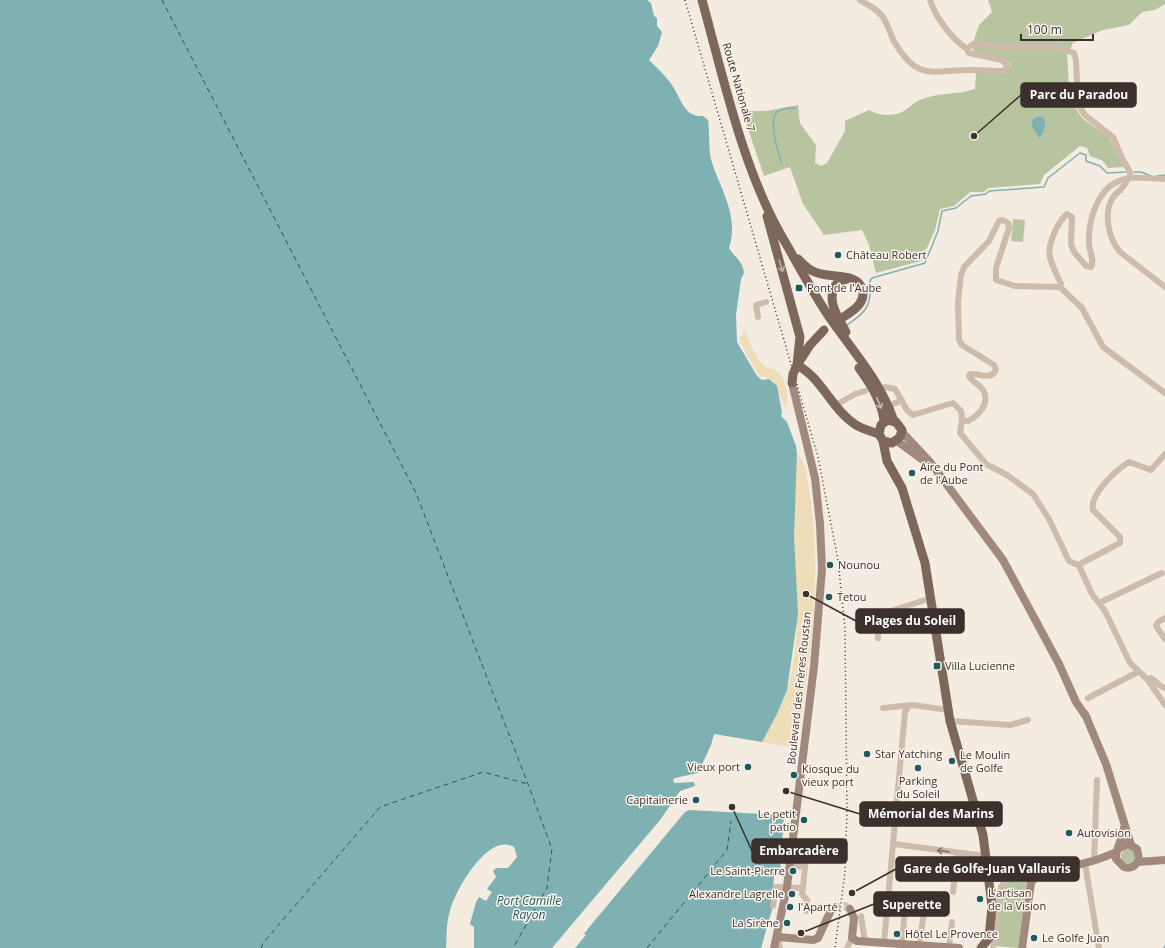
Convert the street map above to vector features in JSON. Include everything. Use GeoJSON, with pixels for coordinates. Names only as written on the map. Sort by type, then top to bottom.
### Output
{"type":"FeatureCollection","features":[{"type":"Feature","properties":{"kind":"main road"},"geometry":{"type":"LineString","coordinates":[[699,0],[739,138],[755,182],[806,280],[832,320],[874,378]]}},
{"type":"Feature","properties":{"kind":"main road","name":"Route Nationale 7"},"geometry":{"type":"LineString","coordinates":[[702,0],[755,182],[767,214]]}},
{"type":"Feature","properties":{"kind":"main road"},"geometry":{"type":"LineString","coordinates":[[767,214],[797,318],[800,337],[798,358],[792,383]]}},
{"type":"Feature","properties":{"kind":"main road"},"geometry":{"type":"LineString","coordinates":[[767,214],[791,263],[826,324],[870,385],[883,413],[884,422],[880,427],[888,440],[888,455],[892,468],[902,488],[922,552],[931,598],[950,721],[983,835],[992,906],[988,938],[981,948]]}},
{"type":"Feature","properties":{"kind":"main road"},"geometry":{"type":"LineString","coordinates":[[793,254],[816,273],[850,278],[861,287],[863,295],[859,304],[842,318]]}},
{"type":"Feature","properties":{"kind":"main road"},"geometry":{"type":"LineString","coordinates":[[850,278],[842,280],[835,286],[832,294],[833,304],[837,315],[889,406],[894,421]]}},
{"type":"Feature","properties":{"kind":"main road"},"geometry":{"type":"LineString","coordinates":[[798,358],[806,371],[857,426],[918,455],[936,472]]}},
{"type":"Feature","properties":{"kind":"main road","name":"Boulevard des Frères Roustan"},"geometry":{"type":"LineString","coordinates":[[774,948],[778,937],[788,887],[815,658],[822,569],[820,524],[815,478],[792,383]]}},
{"type":"Feature","properties":{"kind":"main road"},"geometry":{"type":"LineString","coordinates":[[884,422],[894,421],[899,424],[902,432],[922,452],[1003,560],[1070,687],[1080,700],[1106,764],[1131,845]]}},
{"type":"Feature","properties":{"kind":"main road"},"geometry":{"type":"LineString","coordinates":[[888,440],[902,432]]}},
{"type":"Feature","properties":{"kind":"main road"},"geometry":{"type":"LineString","coordinates":[[1118,863],[1118,850],[1123,838],[1125,825]]}},
{"type":"Feature","properties":{"kind":"main road"},"geometry":{"type":"LineString","coordinates":[[987,873],[991,877],[1001,878],[1098,860],[1118,850],[1124,845],[1131,845],[1137,849],[1138,859],[1132,867],[1127,868],[1118,863],[1098,860]]}},
{"type":"Feature","properties":{"kind":"main road"},"geometry":{"type":"LineString","coordinates":[[1138,859],[1164,860]]}},
{"type":"Feature","properties":{"kind":"main road"},"geometry":{"type":"LineString","coordinates":[[1022,948],[1031,883],[1039,871]]}},
{"type":"Feature","properties":{"kind":"main road"},"geometry":{"type":"LineString","coordinates":[[989,889],[1001,878]]}},
{"type":"Feature","properties":{"kind":"main road"},"geometry":{"type":"LineString","coordinates":[[778,937],[813,940],[818,938],[832,908]]}},
{"type":"Feature","properties":{"kind":"main road"},"geometry":{"type":"LineString","coordinates":[[850,909],[854,918],[859,940],[916,946],[958,948]]}},
{"type":"Feature","properties":{"kind":"street"},"geometry":{"type":"LineString","coordinates":[[860,0],[878,12],[885,20],[891,36],[901,52],[918,69],[935,73],[971,70],[1004,71],[1007,65],[1002,60],[970,53],[941,22],[930,0]]}},
{"type":"Feature","properties":{"kind":"street"},"geometry":{"type":"LineString","coordinates":[[967,49],[973,44],[1001,47],[1057,46],[1074,53],[1076,60],[1078,102],[1081,109],[1085,115],[1113,137],[1129,170],[1129,179],[1110,204],[1108,215],[1110,234],[1114,245],[1120,252],[1165,287]]}},
{"type":"Feature","properties":{"kind":"street"},"geometry":{"type":"LineString","coordinates":[[1060,287],[1061,284],[1050,256],[1050,247],[1063,218],[1067,214],[1072,217],[1071,244],[1074,252],[1086,266],[1091,267],[1093,260],[1089,242],[1095,207],[1107,189],[1120,180],[1165,179]]}},
{"type":"Feature","properties":{"kind":"street"},"geometry":{"type":"LineString","coordinates":[[962,420],[968,421],[978,415],[985,400],[983,390],[970,379],[970,374],[989,376],[994,374],[996,370],[994,365],[962,345],[959,340],[959,285],[964,267],[983,249],[999,221],[1003,220],[1008,223],[1009,228],[996,268],[996,280],[1015,286],[1060,287],[1082,308],[1103,347],[1165,393]]}},
{"type":"Feature","properties":{"kind":"street"},"geometry":{"type":"LineString","coordinates":[[758,317],[756,305],[766,302]]}},
{"type":"Feature","properties":{"kind":"street"},"geometry":{"type":"LineString","coordinates":[[885,387],[895,389],[907,410],[915,415],[953,403],[957,406],[961,411],[962,420],[960,432],[968,444],[986,464],[1007,475],[1033,494],[1049,519],[1069,561],[1078,565],[1092,594],[1105,611],[1130,663],[1148,680],[1165,705]]}},
{"type":"Feature","properties":{"kind":"street"},"geometry":{"type":"LineString","coordinates":[[836,405],[848,397],[865,391]]}},
{"type":"Feature","properties":{"kind":"street"},"geometry":{"type":"LineString","coordinates":[[889,406],[902,400]]}},
{"type":"Feature","properties":{"kind":"street"},"geometry":{"type":"LineString","coordinates":[[1078,565],[1120,543],[1120,537],[1093,510],[1093,500],[1101,489],[1116,471],[1129,462],[1151,470],[1165,454]]}},
{"type":"Feature","properties":{"kind":"street"},"geometry":{"type":"LineString","coordinates":[[1099,603],[1162,573]]}},
{"type":"Feature","properties":{"kind":"street"},"geometry":{"type":"LineString","coordinates":[[878,638],[879,615],[931,598]]}},
{"type":"Feature","properties":{"kind":"street"},"geometry":{"type":"LineString","coordinates":[[1165,618],[1161,618],[1156,626],[1165,639]]}},
{"type":"Feature","properties":{"kind":"street"},"geometry":{"type":"LineString","coordinates":[[1088,698],[1138,672]]}},
{"type":"Feature","properties":{"kind":"street"},"geometry":{"type":"LineString","coordinates":[[1148,680],[1151,678],[1154,679],[1158,685],[1165,688]]}},
{"type":"Feature","properties":{"kind":"street"},"geometry":{"type":"LineString","coordinates":[[883,708],[912,706],[948,710]]}},
{"type":"Feature","properties":{"kind":"street"},"geometry":{"type":"LineString","coordinates":[[884,943],[905,712],[908,707]]}},
{"type":"Feature","properties":{"kind":"street"},"geometry":{"type":"LineString","coordinates":[[950,721],[1010,725],[1028,720]]}},
{"type":"Feature","properties":{"kind":"street"},"geometry":{"type":"LineString","coordinates":[[1097,780],[1098,860]]}},
{"type":"Feature","properties":{"kind":"street"},"geometry":{"type":"LineString","coordinates":[[894,844],[985,856]]}},
{"type":"Feature","properties":{"kind":"street"},"geometry":{"type":"LineString","coordinates":[[806,911],[806,900],[802,894],[808,845]]}},
{"type":"Feature","properties":{"kind":"street"},"geometry":{"type":"LineString","coordinates":[[952,892],[958,853]]}},
{"type":"Feature","properties":{"kind":"street"},"geometry":{"type":"LineString","coordinates":[[1085,863],[1099,948]]}},
{"type":"Feature","properties":{"kind":"street"},"geometry":{"type":"LineString","coordinates":[[790,865],[805,867]]}},
{"type":"Feature","properties":{"kind":"street"},"geometry":{"type":"LineString","coordinates":[[993,948],[1001,887],[1004,883],[1019,874],[1031,883]]}},
{"type":"Feature","properties":{"kind":"street"},"geometry":{"type":"LineString","coordinates":[[773,906],[776,887],[803,888]]}},
{"type":"Feature","properties":{"kind":"street"},"geometry":{"type":"LineString","coordinates":[[916,946],[927,894],[945,896]]}},
{"type":"Feature","properties":{"kind":"street"},"geometry":{"type":"LineString","coordinates":[[902,944],[905,908]]}},
{"type":"Feature","properties":{"kind":"street"},"geometry":{"type":"LineString","coordinates":[[950,948],[952,922]]}},
{"type":"Feature","properties":{"kind":"street"},"geometry":{"type":"LineString","coordinates":[[778,937],[780,948]]}},
{"type":"Feature","properties":{"kind":"street"},"geometry":{"type":"LineString","coordinates":[[846,948],[859,940]]}},
{"type":"Feature","properties":{"kind":"green space"},"geometry":{"type":"Polygon","coordinates":[[[988,0],[1165,0],[1165,4],[1155,10],[1142,12],[1129,25],[1103,30],[1073,43],[1067,55],[1069,85],[1073,104],[1082,118],[1109,137],[1124,167],[1108,168],[1103,161],[1090,156],[1087,148],[1080,146],[1044,175],[1040,184],[988,188],[984,192],[970,192],[954,206],[940,209],[935,230],[921,261],[876,273],[869,245],[862,230],[824,235],[803,204],[790,167],[764,176],[742,111],[766,111],[798,105],[800,123],[816,145],[815,163],[821,166],[827,163],[845,131],[845,121],[869,110],[882,115],[899,113],[917,101],[927,97],[975,89],[976,72],[1007,73],[1011,64],[1004,58],[974,51],[972,46],[979,25],[992,12],[988,0]]]}},
{"type":"Feature","properties":{"kind":"green space"},"geometry":{"type":"Polygon","coordinates":[[[1013,219],[1025,220],[1023,242],[1011,241],[1013,219]]]}},
{"type":"Feature","properties":{"kind":"green space"},"geometry":{"type":"Polygon","coordinates":[[[1128,849],[1133,851],[1135,856],[1133,861],[1128,863],[1123,861],[1121,856],[1123,851],[1128,849]]]}},
{"type":"Feature","properties":{"kind":"green space"},"geometry":{"type":"Polygon","coordinates":[[[1025,878],[1027,880],[1018,948],[995,946],[1003,886],[1011,880],[1025,878]]]}},
{"type":"Feature","properties":{"kind":"sand"},"geometry":{"type":"Polygon","coordinates":[[[744,330],[753,350],[762,364],[779,373],[785,382],[787,393],[786,409],[772,380],[759,375],[741,344],[740,339],[744,330]]]}},
{"type":"Feature","properties":{"kind":"sand"},"geometry":{"type":"Polygon","coordinates":[[[797,454],[805,466],[807,476],[813,523],[815,588],[810,652],[797,748],[762,742],[785,697],[795,652],[797,594],[794,516],[797,454]]]}},
{"type":"Feature","properties":{"kind":"water","name":"Port Camille Rayon"},"geometry":{"type":"Polygon","coordinates":[[[0,0],[647,0],[651,3],[654,16],[657,18],[657,26],[662,32],[658,46],[649,60],[670,82],[687,110],[691,114],[703,116],[708,120],[712,163],[731,215],[732,237],[729,248],[742,265],[744,273],[741,279],[736,315],[737,342],[757,376],[762,380],[769,379],[777,386],[782,412],[781,416],[787,422],[796,446],[794,536],[798,614],[787,690],[777,714],[762,742],[714,734],[711,745],[698,773],[675,778],[673,780],[674,783],[694,782],[695,786],[680,791],[660,820],[552,948],[474,948],[474,927],[470,924],[476,902],[479,897],[486,901],[492,892],[487,889],[496,877],[493,871],[496,868],[508,868],[517,857],[514,847],[504,845],[494,848],[484,855],[474,866],[458,890],[447,925],[446,948],[0,948],[0,0]]]}},
{"type":"Feature","properties":{"kind":"water"},"geometry":{"type":"Polygon","coordinates":[[[1038,116],[1044,118],[1045,123],[1044,131],[1039,138],[1032,126],[1032,120],[1038,116]]]}},
{"type":"Feature","properties":{"kind":"water"},"geometry":{"type":"Polygon","coordinates":[[[689,810],[784,815],[780,875],[774,875],[772,910],[761,948],[575,948],[586,935],[584,934],[591,925],[685,812],[689,810]]]}},
{"type":"Feature","properties":{"kind":"waterway"},"geometry":{"type":"LineString","coordinates":[[781,162],[774,136],[774,116],[777,112],[785,108],[795,108]]}},
{"type":"Feature","properties":{"kind":"waterway"},"geometry":{"type":"LineString","coordinates":[[847,325],[859,316],[869,303],[869,283],[872,278],[925,263],[938,231],[942,211],[956,208],[971,196],[986,194],[989,191],[1044,187],[1048,178],[1080,153],[1086,155],[1086,161],[1100,166],[1107,173],[1126,172]]}},
{"type":"Feature","properties":{"kind":"waterway"},"geometry":{"type":"LineString","coordinates":[[1134,172],[1141,172],[1151,176]]}},
{"type":"Feature","properties":{"kind":"waterway"},"geometry":{"type":"LineString","coordinates":[[1157,176],[1165,175]]}},
{"type":"Feature","properties":{"kind":"ferry route"},"geometry":{"type":"LineString","coordinates":[[162,0],[416,493],[528,784],[552,849],[547,888],[513,948]]}},
{"type":"Feature","properties":{"kind":"ferry route"},"geometry":{"type":"LineString","coordinates":[[261,948],[263,943],[380,807],[483,772],[528,784]]}},
{"type":"Feature","properties":{"kind":"ferry route"},"geometry":{"type":"LineString","coordinates":[[647,948],[727,850],[731,821]]}},
{"type":"Feature","properties":{"kind":"tunnel"},"geometry":{"type":"LineString","coordinates":[[832,908],[845,906],[850,909]]}},
{"type":"Feature","properties":{"kind":"railway"},"geometry":{"type":"LineString","coordinates":[[685,0],[818,457],[838,560],[845,629],[847,811],[845,872],[835,948]]}},
{"type":"Feature","properties":{"kind":"place","name":"Parc du Paradou"},"geometry":{"type":"Point","coordinates":[974,136]}},
{"type":"Feature","properties":{"kind":"place","name":"Château Robert"},"geometry":{"type":"Point","coordinates":[838,255]}},
{"type":"Feature","properties":{"kind":"place","name":"Pont de l'Aube"},"geometry":{"type":"Point","coordinates":[799,288]}},
{"type":"Feature","properties":{"kind":"place","name":"Aire du Pont de l'Aube"},"geometry":{"type":"Point","coordinates":[912,473]}},
{"type":"Feature","properties":{"kind":"place","name":"Nounou"},"geometry":{"type":"Point","coordinates":[830,565]}},
{"type":"Feature","properties":{"kind":"place","name":"Plages du Soleil"},"geometry":{"type":"Point","coordinates":[806,594]}},
{"type":"Feature","properties":{"kind":"place","name":"Tetou"},"geometry":{"type":"Point","coordinates":[829,597]}},
{"type":"Feature","properties":{"kind":"place","name":"Villa Lucienne"},"geometry":{"type":"Point","coordinates":[937,666]}},
{"type":"Feature","properties":{"kind":"place","name":"Star Yatching"},"geometry":{"type":"Point","coordinates":[867,754]}},
{"type":"Feature","properties":{"kind":"place","name":"Le Moulin de Golfe"},"geometry":{"type":"Point","coordinates":[952,761]}},
{"type":"Feature","properties":{"kind":"place","name":"Vieux port"},"geometry":{"type":"Point","coordinates":[748,767]}},
{"type":"Feature","properties":{"kind":"place","name":"Parking du Soleil"},"geometry":{"type":"Point","coordinates":[918,768]}},
{"type":"Feature","properties":{"kind":"place","name":"Kiosque du vieux port"},"geometry":{"type":"Point","coordinates":[794,775]}},
{"type":"Feature","properties":{"kind":"place","name":"Mémorial des Marins"},"geometry":{"type":"Point","coordinates":[786,791]}},
{"type":"Feature","properties":{"kind":"place","name":"Capitainerie"},"geometry":{"type":"Point","coordinates":[696,800]}},
{"type":"Feature","properties":{"kind":"place","name":"Embarcadère"},"geometry":{"type":"Point","coordinates":[732,807]}},
{"type":"Feature","properties":{"kind":"place","name":"Le petit patio"},"geometry":{"type":"Point","coordinates":[804,820]}},
{"type":"Feature","properties":{"kind":"place","name":"Autovision"},"geometry":{"type":"Point","coordinates":[1069,833]}},
{"type":"Feature","properties":{"kind":"place","name":"Le Saint-Pierre"},"geometry":{"type":"Point","coordinates":[793,871]}},
{"type":"Feature","properties":{"kind":"place","name":"Gare de Golfe-Juan Vallauris"},"geometry":{"type":"Point","coordinates":[852,893]}},
{"type":"Feature","properties":{"kind":"place","name":"Alexandre Lagrelle"},"geometry":{"type":"Point","coordinates":[792,894]}},
{"type":"Feature","properties":{"kind":"place","name":"L'artisan de la Vision"},"geometry":{"type":"Point","coordinates":[980,899]}},
{"type":"Feature","properties":{"kind":"place","name":"l'Aparté"},"geometry":{"type":"Point","coordinates":[790,907]}},
{"type":"Feature","properties":{"kind":"place","name":"La Sirène"},"geometry":{"type":"Point","coordinates":[787,923]}},
{"type":"Feature","properties":{"kind":"place","name":"Superette"},"geometry":{"type":"Point","coordinates":[801,933]}},
{"type":"Feature","properties":{"kind":"place","name":"Hôtel Le Provence"},"geometry":{"type":"Point","coordinates":[897,934]}},
{"type":"Feature","properties":{"kind":"place","name":"Le Golfe Juan"},"geometry":{"type":"Point","coordinates":[1034,938]}}]}
